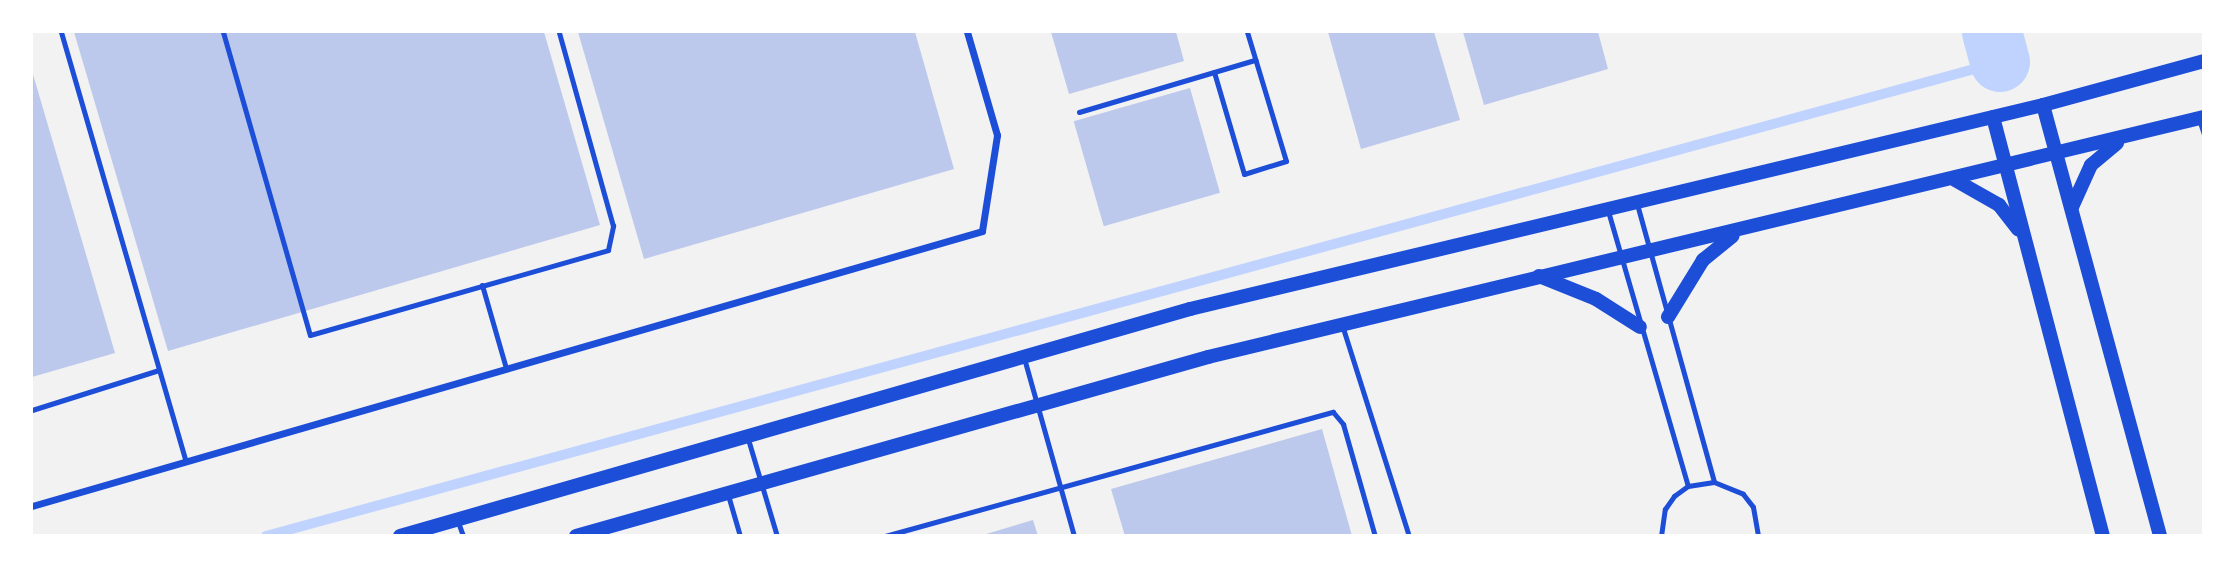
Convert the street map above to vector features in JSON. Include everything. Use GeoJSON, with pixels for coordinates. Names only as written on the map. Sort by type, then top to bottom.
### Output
{"type":"FeatureCollection","features":[{"type":"Feature","properties":{"kind":"main road"},"geometry":{"type":"LineString","coordinates":[[400,536],[1190,309],[1637,205],[2043,105],[2203,61]]}},
{"type":"Feature","properties":{"kind":"main road"},"geometry":{"type":"LineString","coordinates":[[2043,105],[2160,536]]}},
{"type":"Feature","properties":{"kind":"main road"},"geometry":{"type":"LineString","coordinates":[[1993,117],[2103,536]]}},
{"type":"Feature","properties":{"kind":"main road"},"geometry":{"type":"LineString","coordinates":[[576,536],[1038,404],[1342,324],[1537,275],[1652,253],[2201,118]]}},
{"type":"Feature","properties":{"kind":"main road"},"geometry":{"type":"LineString","coordinates":[[2071,208],[2091,166],[2121,139]]}},
{"type":"Feature","properties":{"kind":"main road"},"geometry":{"type":"LineString","coordinates":[[1955,180],[1999,205],[2023,235]]}},
{"type":"Feature","properties":{"kind":"main road"},"geometry":{"type":"LineString","coordinates":[[1668,317],[1703,260],[1742,229]]}},
{"type":"Feature","properties":{"kind":"main road"},"geometry":{"type":"LineString","coordinates":[[1537,275],[1596,299],[1640,327]]}},
{"type":"Feature","properties":{"kind":"street"},"geometry":{"type":"LineString","coordinates":[[32,506],[982,231],[997,135],[967,32]]}},
{"type":"Feature","properties":{"kind":"lane"},"geometry":{"type":"LineString","coordinates":[[61,32],[186,461]]}},
{"type":"Feature","properties":{"kind":"lane"},"geometry":{"type":"LineString","coordinates":[[223,32],[310,334],[608,250],[613,226],[558,32]]}},
{"type":"Feature","properties":{"kind":"lane"},"geometry":{"type":"LineString","coordinates":[[1214,72],[1244,174],[1286,161],[1247,32]]}},
{"type":"Feature","properties":{"kind":"lane"},"geometry":{"type":"LineString","coordinates":[[1079,112],[1255,60]]}},
{"type":"Feature","properties":{"kind":"lane"},"geometry":{"type":"LineString","coordinates":[[2201,118],[2203,134]]}},
{"type":"Feature","properties":{"kind":"lane"},"geometry":{"type":"LineString","coordinates":[[1637,205],[1714,482]]}},
{"type":"Feature","properties":{"kind":"lane"},"geometry":{"type":"LineString","coordinates":[[1608,211],[1620,260],[1688,486]]}},
{"type":"Feature","properties":{"kind":"lane"},"geometry":{"type":"LineString","coordinates":[[482,285],[506,368]]}},
{"type":"Feature","properties":{"kind":"lane"},"geometry":{"type":"LineString","coordinates":[[1342,324],[1409,536]]}},
{"type":"Feature","properties":{"kind":"lane"},"geometry":{"type":"LineString","coordinates":[[1023,355],[1074,536]]}},
{"type":"Feature","properties":{"kind":"lane"},"geometry":{"type":"LineString","coordinates":[[32,410],[159,370]]}},
{"type":"Feature","properties":{"kind":"lane"},"geometry":{"type":"LineString","coordinates":[[885,536],[1332,412],[1343,424],[1375,536]]}},
{"type":"Feature","properties":{"kind":"lane"},"geometry":{"type":"LineString","coordinates":[[747,436],[778,536]]}},
{"type":"Feature","properties":{"kind":"lane"},"geometry":{"type":"LineString","coordinates":[[1661,536],[1665,509],[1688,486],[1714,482],[1743,494],[1753,507],[1758,536]]}},
{"type":"Feature","properties":{"kind":"lane"},"geometry":{"type":"LineString","coordinates":[[728,493],[740,536]]}},
{"type":"Feature","properties":{"kind":"lane"},"geometry":{"type":"LineString","coordinates":[[457,519],[463,536]]}},
{"type":"Feature","properties":{"kind":"building"},"geometry":{"type":"Polygon","coordinates":[[[74,32],[544,32],[600,225],[168,351],[74,32]]]}},
{"type":"Feature","properties":{"kind":"building"},"geometry":{"type":"Polygon","coordinates":[[[578,32],[915,32],[954,169],[644,259],[578,32]]]}},
{"type":"Feature","properties":{"kind":"building"},"geometry":{"type":"Polygon","coordinates":[[[1051,32],[1176,32],[1184,61],[1069,94],[1051,32]]]}},
{"type":"Feature","properties":{"kind":"building"},"geometry":{"type":"Polygon","coordinates":[[[1328,32],[1434,32],[1460,120],[1361,149],[1328,32]]]}},
{"type":"Feature","properties":{"kind":"building"},"geometry":{"type":"Polygon","coordinates":[[[1463,32],[1598,32],[1608,69],[1484,105],[1463,32]]]}},
{"type":"Feature","properties":{"kind":"building"},"geometry":{"type":"Polygon","coordinates":[[[32,71],[115,353],[32,377],[32,71]]]}},
{"type":"Feature","properties":{"kind":"building"},"geometry":{"type":"Polygon","coordinates":[[[1190,88],[1220,193],[1104,226],[1074,121],[1190,88]]]}},
{"type":"Feature","properties":{"kind":"building"},"geometry":{"type":"Polygon","coordinates":[[[1322,429],[1352,536],[1125,536],[1111,489],[1322,429]]]}},
{"type":"Feature","properties":{"kind":"building"},"geometry":{"type":"Polygon","coordinates":[[[1033,520],[1038,536],[983,536],[983,535],[1033,520]]]}},
{"type":"Feature","properties":{"kind":"waterway"},"geometry":{"type":"LineString","coordinates":[[1992,32],[2000,62]]}},
{"type":"Feature","properties":{"kind":"waterway"},"geometry":{"type":"LineString","coordinates":[[266,536],[2000,62]]}}]}
